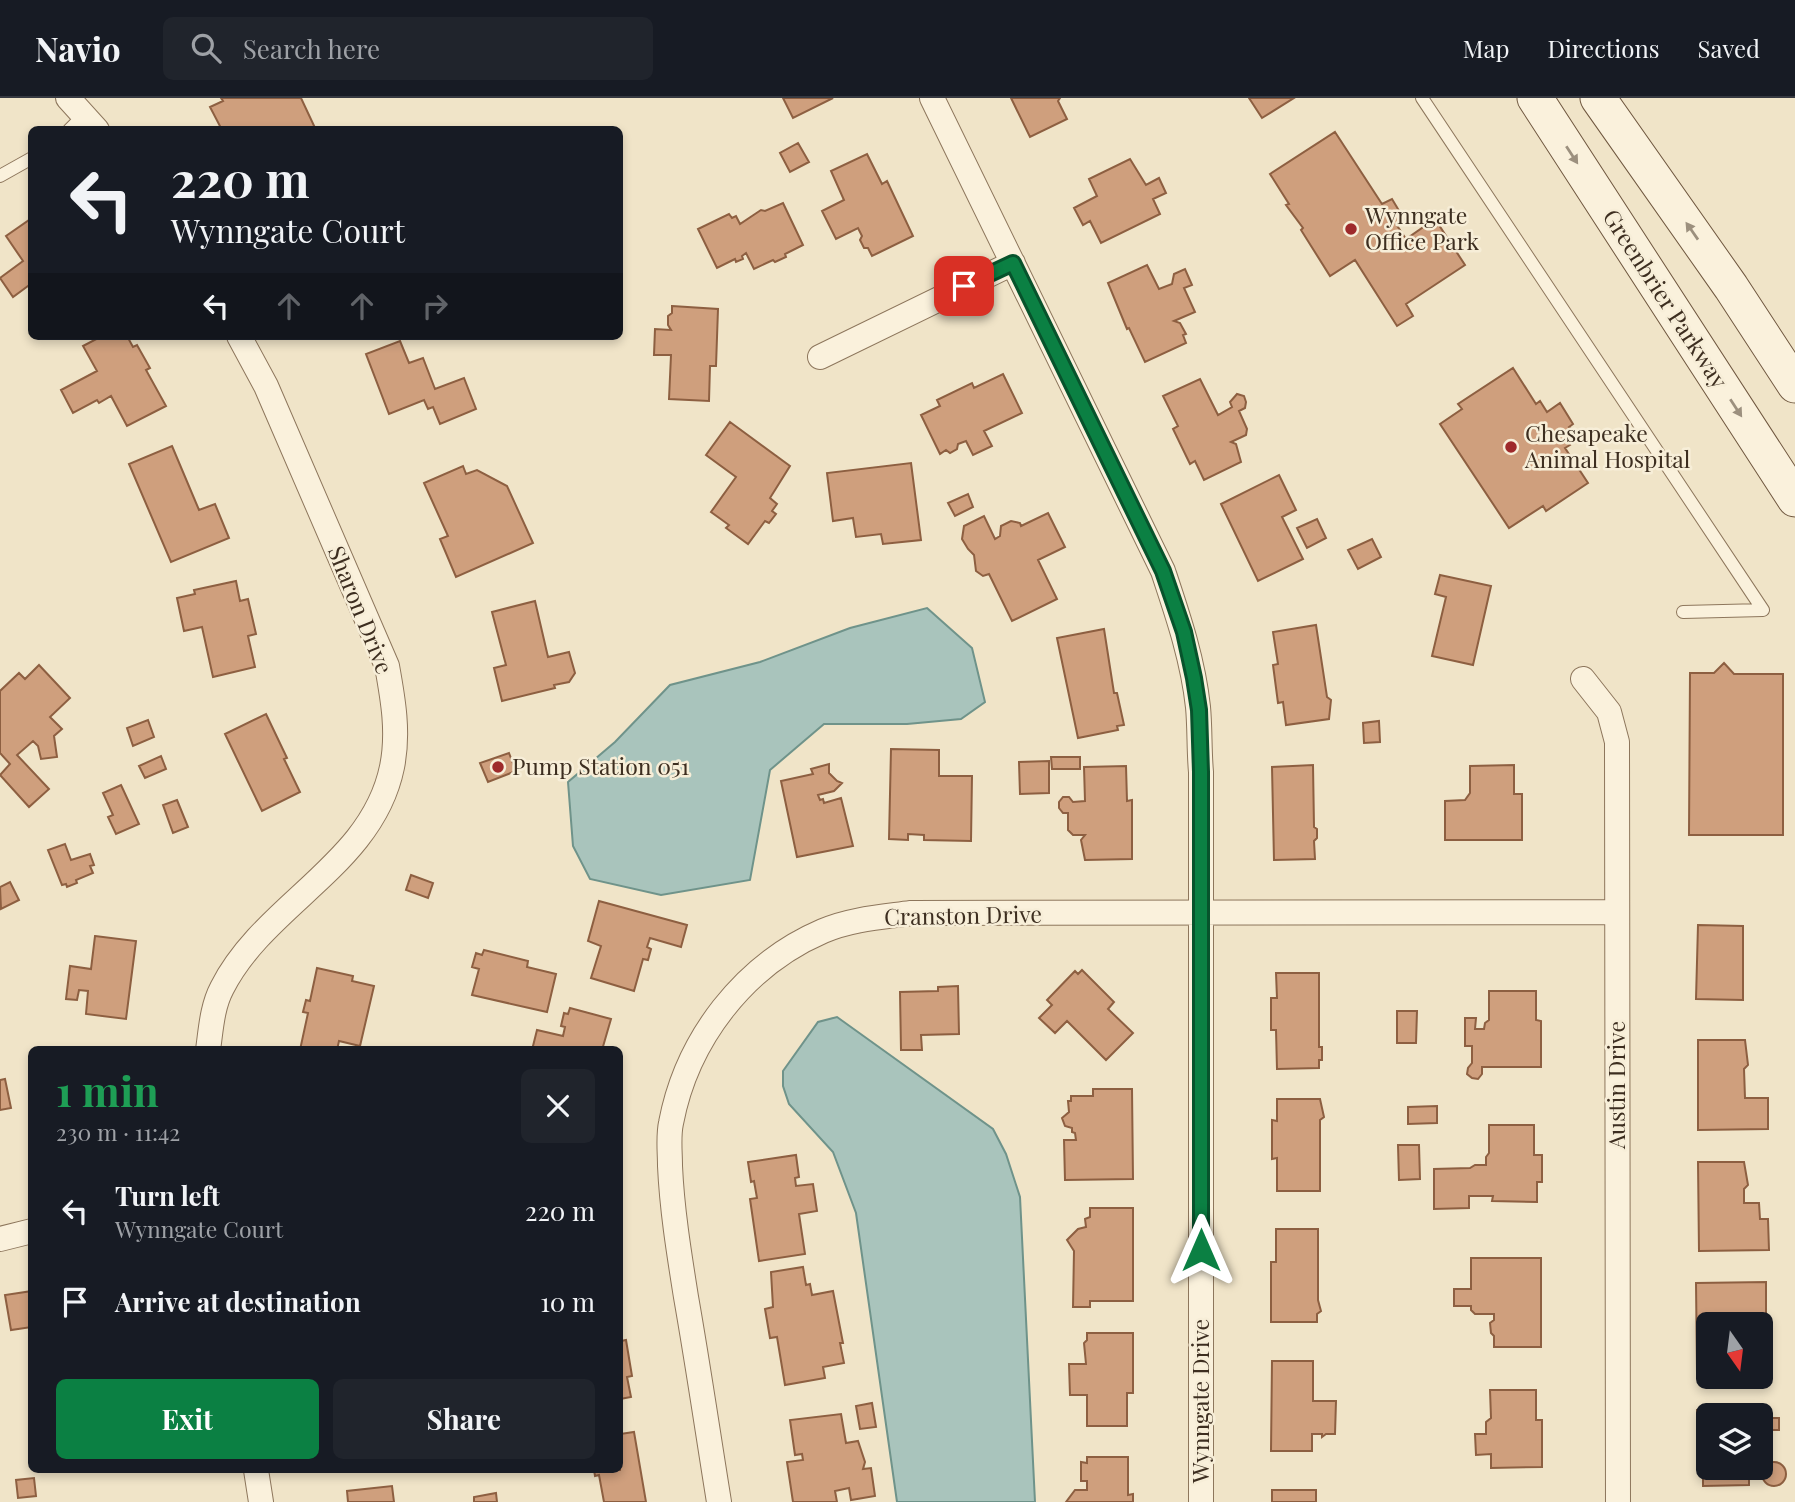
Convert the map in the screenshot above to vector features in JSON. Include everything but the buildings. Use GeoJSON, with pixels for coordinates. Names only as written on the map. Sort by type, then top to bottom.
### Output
{"type":"FeatureCollection","features":[{"type":"Feature","properties":{"kind":"main road","name":"Greenbrier Parkway"},"geometry":{"type":"LineString","coordinates":[[1535,98],[1795,499]]}},
{"type":"Feature","properties":{"kind":"main road"},"geometry":{"type":"LineString","coordinates":[[1598,98],[1731,287],[1795,385]]}},
{"type":"Feature","properties":{"kind":"street","name":"Wynngate Drive"},"geometry":{"type":"LineString","coordinates":[[932,98],[1163,571],[1184,632],[1199,710],[1201,1502]]}},
{"type":"Feature","properties":{"kind":"street"},"geometry":{"type":"LineString","coordinates":[[820,357],[1013,263]]}},
{"type":"Feature","properties":{"kind":"street","name":"Sharon Drive"},"geometry":{"type":"LineString","coordinates":[[208,1046],[212,1015],[221,990],[233,970],[255,940],[281,913],[333,868],[359,837],[379,805],[392,766],[395,728],[387,666],[266,386],[241,340]]}},
{"type":"Feature","properties":{"kind":"street","name":"Austin Drive"},"geometry":{"type":"LineString","coordinates":[[1583,679],[1609,712],[1617,742],[1618,1502]]}},
{"type":"Feature","properties":{"kind":"street","name":"Cranston Drive"},"geometry":{"type":"LineString","coordinates":[[719,1502],[673,1219],[669,1141],[682,1079],[695,1050],[739,988],[777,957],[824,931],[863,919],[911,913],[1617,912]]}},
{"type":"Feature","properties":{"kind":"street"},"geometry":{"type":"LineString","coordinates":[[0,1239],[28,1232]]}},
{"type":"Feature","properties":{"kind":"street"},"geometry":{"type":"LineString","coordinates":[[256,1473],[261,1502]]}},
{"type":"Feature","properties":{"kind":"lane"},"geometry":{"type":"LineString","coordinates":[[1422,98],[1763,610],[1683,612]]}},
{"type":"Feature","properties":{"kind":"lane"},"geometry":{"type":"LineString","coordinates":[[0,176],[28,160]]}},
{"type":"Feature","properties":{"kind":"water"},"geometry":{"type":"Polygon","coordinates":[[[927,608],[972,648],[985,702],[961,719],[907,724],[824,724],[770,770],[750,880],[661,895],[590,879],[573,846],[568,782],[615,742],[670,685],[760,662],[850,628],[927,608]]]}},
{"type":"Feature","properties":{"kind":"water"},"geometry":{"type":"Polygon","coordinates":[[[837,1017],[993,1129],[1006,1154],[1020,1197],[1035,1502],[897,1502],[856,1213],[833,1152],[789,1104],[783,1086],[783,1071],[818,1022],[837,1017]]]}},
{"type":"Feature","properties":{"kind":"place","name":"Wynngate Office Park"},"geometry":{"type":"Point","coordinates":[1351,229]}},
{"type":"Feature","properties":{"kind":"place","name":"Chesapeake Animal Hospital"},"geometry":{"type":"Point","coordinates":[1511,447]}},
{"type":"Feature","properties":{"kind":"place","name":"Pump Station 051"},"geometry":{"type":"Point","coordinates":[498,767]}},
{"type":"Feature","properties":{"kind":"route"},"geometry":{"type":"LineString","coordinates":[[964,286],[1013,263],[1163,571],[1184,632],[1199,710],[1201,772],[1201,1250]]}}]}
